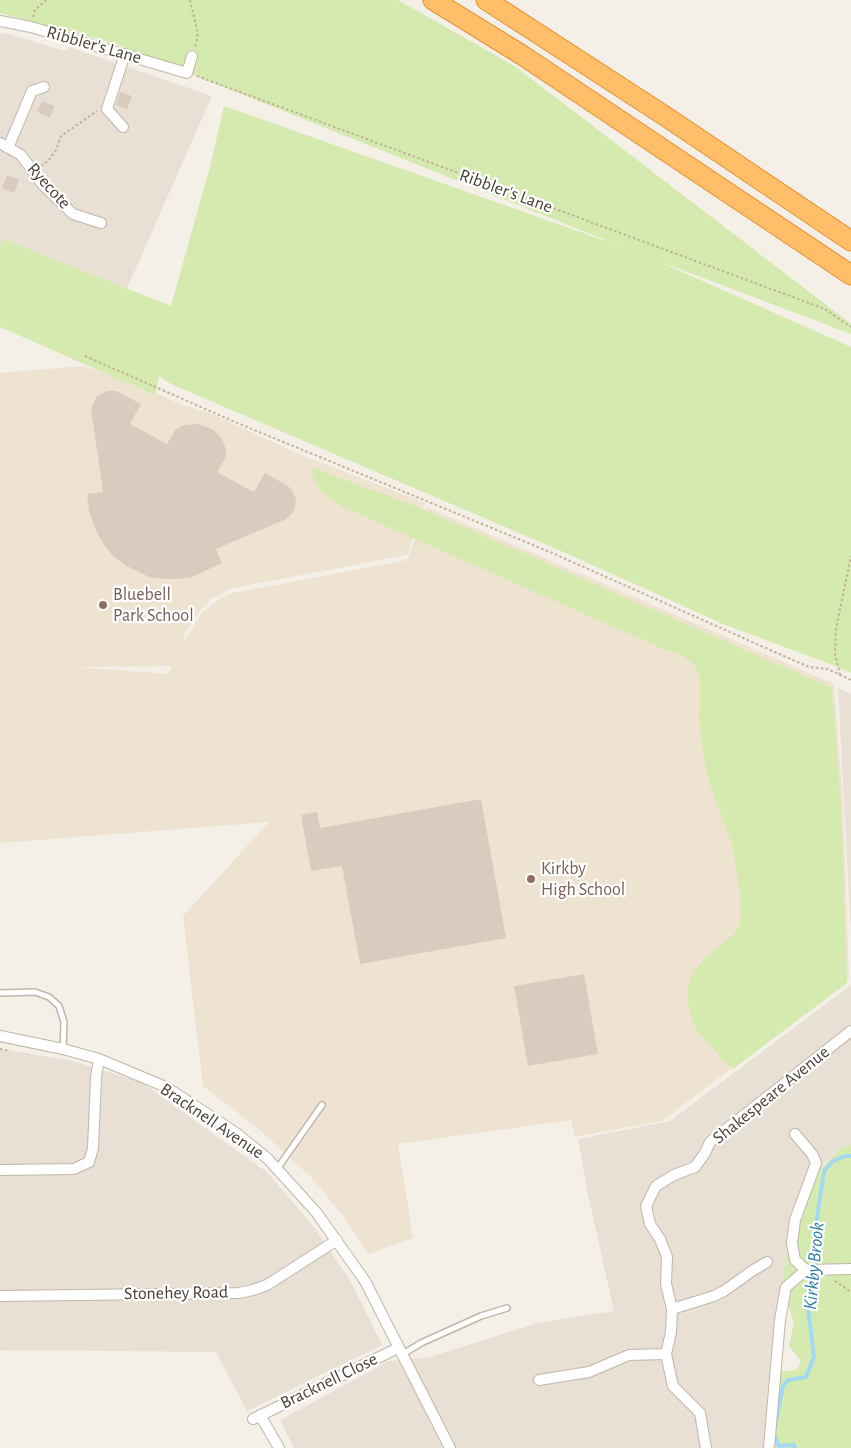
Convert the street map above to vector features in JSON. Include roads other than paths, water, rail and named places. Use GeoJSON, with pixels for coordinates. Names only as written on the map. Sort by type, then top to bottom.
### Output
{"type":"FeatureCollection","features":[{"type":"Feature","properties":{"kind":"highway"},"geometry":{"type":"LineString","coordinates":[[433,0],[522,55],[851,275]]}},
{"type":"Feature","properties":{"kind":"highway"},"geometry":{"type":"LineString","coordinates":[[486,0],[662,114],[851,241]]}},
{"type":"Feature","properties":{"kind":"street","name":"Ribbler's Lane"},"geometry":{"type":"LineString","coordinates":[[0,21],[31,27],[187,72],[192,56]]}},
{"type":"Feature","properties":{"kind":"street"},"geometry":{"type":"LineString","coordinates":[[123,127],[107,109],[125,54]]}},
{"type":"Feature","properties":{"kind":"street"},"geometry":{"type":"LineString","coordinates":[[4,146],[32,91],[44,87]]}},
{"type":"Feature","properties":{"kind":"street","name":"Ryecote"},"geometry":{"type":"LineString","coordinates":[[4,146],[21,155],[43,185],[74,214],[101,223]]}},
{"type":"Feature","properties":{"kind":"street","name":"Shakespeare Avenue"},"geometry":{"type":"LineString","coordinates":[[706,1448],[700,1413],[672,1386],[666,1354],[671,1332],[672,1309],[666,1284],[667,1257],[660,1239],[650,1224],[646,1206],[656,1186],[674,1175],[695,1167],[710,1142],[851,1031]]}},
{"type":"Feature","properties":{"kind":"street","name":"Bracknell Avenue"},"geometry":{"type":"LineString","coordinates":[[0,1036],[63,1049],[99,1059],[166,1087],[236,1133],[268,1159],[316,1212],[365,1282],[450,1448]]}},
{"type":"Feature","properties":{"kind":"street"},"geometry":{"type":"LineString","coordinates":[[0,1170],[74,1169],[89,1162],[93,1148],[96,1076],[99,1059]]}},
{"type":"Feature","properties":{"kind":"street"},"geometry":{"type":"LineString","coordinates":[[795,1134],[812,1154],[816,1164],[795,1220],[792,1243],[795,1260],[806,1270]]}},
{"type":"Feature","properties":{"kind":"street","name":"Stonehey Road"},"geometry":{"type":"LineString","coordinates":[[0,1296],[239,1293],[267,1285],[337,1240]]}},
{"type":"Feature","properties":{"kind":"street"},"geometry":{"type":"LineString","coordinates":[[672,1309],[714,1296],[767,1262]]}},
{"type":"Feature","properties":{"kind":"street"},"geometry":{"type":"LineString","coordinates":[[770,1448],[780,1320],[786,1287],[806,1270],[851,1269]]}},
{"type":"Feature","properties":{"kind":"street","name":"Bracknell Close"},"geometry":{"type":"LineString","coordinates":[[279,1448],[256,1417],[400,1351]]}},
{"type":"Feature","properties":{"kind":"street"},"geometry":{"type":"LineString","coordinates":[[539,1380],[589,1372],[629,1355],[666,1354]]}},
{"type":"Feature","properties":{"kind":"lane"},"geometry":{"type":"LineString","coordinates":[[0,993],[34,992],[49,997],[59,1006],[64,1022],[63,1049]]}},
{"type":"Feature","properties":{"kind":"lane"},"geometry":{"type":"LineString","coordinates":[[277,1169],[322,1106]]}},
{"type":"Feature","properties":{"kind":"lane"},"geometry":{"type":"LineString","coordinates":[[400,1351],[482,1316],[507,1308]]}},
{"type":"Feature","properties":{"kind":"waterway","name":"Kirkby Brook"},"geometry":{"type":"LineString","coordinates":[[775,1426],[783,1386],[788,1380],[806,1377],[814,1357],[808,1307],[815,1276],[815,1231],[824,1171],[833,1161],[845,1156],[851,1156]]}},
{"type":"Feature","properties":{"kind":"waterway","name":"Kirkby Brook"},"geometry":{"type":"LineString","coordinates":[[774,1435],[779,1446],[794,1445],[795,1448]]}},
{"type":"Feature","properties":{"kind":"place","name":"Bluebell Park School"},"geometry":{"type":"Point","coordinates":[103,605]}},
{"type":"Feature","properties":{"kind":"place","name":"Kirkby High School"},"geometry":{"type":"Point","coordinates":[531,879]}}]}
